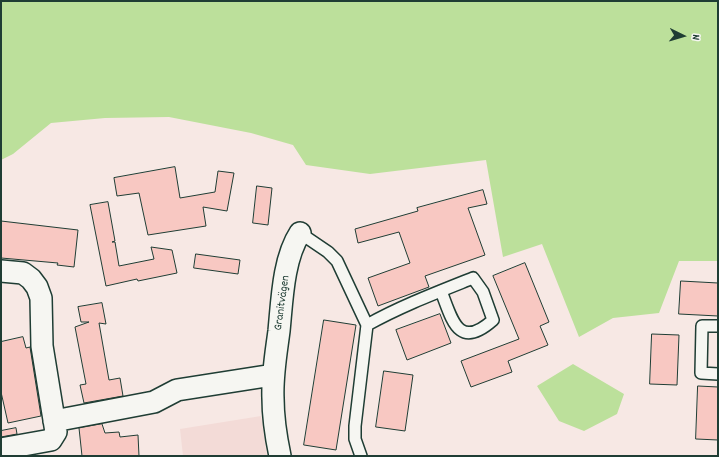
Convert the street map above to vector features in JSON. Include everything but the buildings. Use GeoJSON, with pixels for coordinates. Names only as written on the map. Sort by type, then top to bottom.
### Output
{"type":"FeatureCollection","features":[{"type":"Feature","properties":{"kind":"street","name":"Granitvägen"},"geometry":{"type":"LineString","coordinates":[[280,456],[274,421],[273,375],[287,272],[294,243],[300,234]]}},
{"type":"Feature","properties":{"kind":"street"},"geometry":{"type":"LineString","coordinates":[[1,271],[23,273],[31,279],[41,298],[42,346],[56,432],[51,440],[1,449]]}},
{"type":"Feature","properties":{"kind":"street"},"geometry":{"type":"LineString","coordinates":[[54,421],[154,402],[177,390],[273,375]]}},
{"type":"Feature","properties":{"kind":"lane"},"geometry":{"type":"LineString","coordinates":[[300,234],[328,252],[337,261],[367,325],[355,426],[356,439],[361,456]]}},
{"type":"Feature","properties":{"kind":"lane"},"geometry":{"type":"LineString","coordinates":[[367,325],[441,291],[473,278],[483,292],[493,320],[486,326],[471,332],[461,332],[455,326],[441,291]]}},
{"type":"Feature","properties":{"kind":"lane"},"geometry":{"type":"LineString","coordinates":[[718,326],[702,326],[700,373],[718,374]]}},
{"type":"Feature","properties":{"kind":"shaded area"},"geometry":{"type":"Polygon","coordinates":[[[261,416],[267,456],[183,456],[180,429],[261,416]]]}},
{"type":"Feature","properties":{"kind":"green space"},"geometry":{"type":"Polygon","coordinates":[[[1,1],[718,1],[718,261],[679,261],[659,313],[613,318],[579,337],[542,244],[503,257],[486,160],[370,174],[306,165],[293,145],[251,133],[169,117],[105,118],[51,123],[13,154],[1,160],[1,1]]]}},
{"type":"Feature","properties":{"kind":"green space"},"geometry":{"type":"Polygon","coordinates":[[[573,364],[624,394],[617,414],[584,431],[559,421],[537,386],[573,364]]]}}]}
